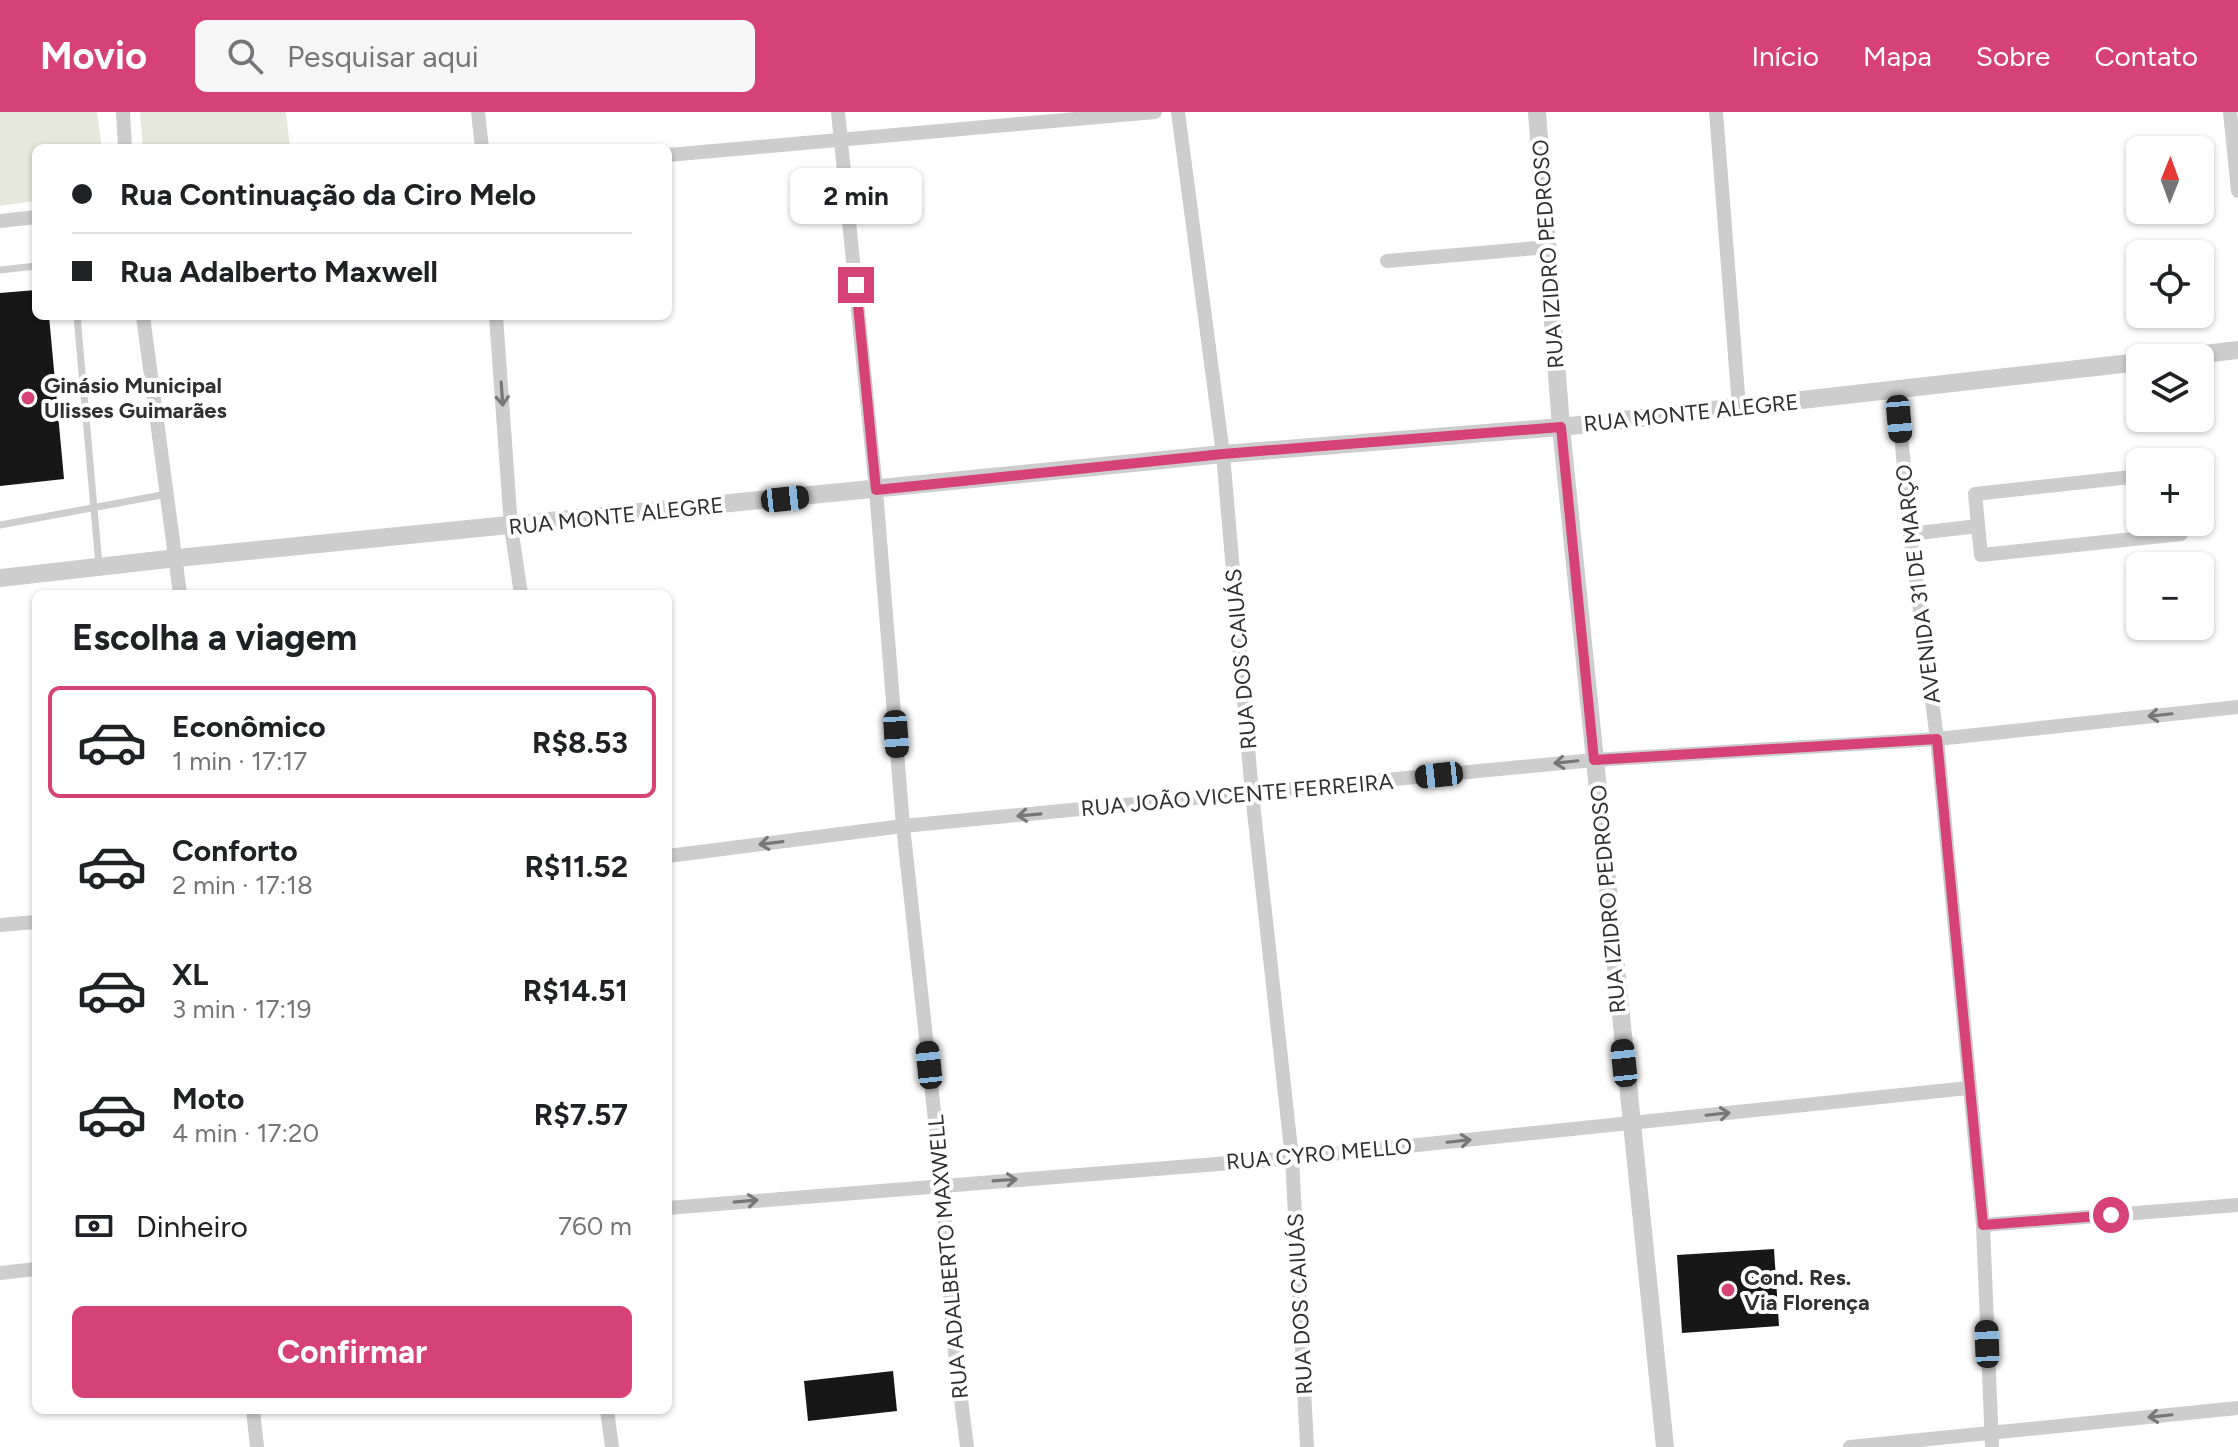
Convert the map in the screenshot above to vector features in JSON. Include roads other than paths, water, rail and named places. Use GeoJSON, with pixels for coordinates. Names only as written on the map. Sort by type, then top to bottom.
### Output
{"type":"FeatureCollection","features":[{"type":"Feature","properties":{"kind":"street"},"geometry":{"type":"LineString","coordinates":[[123,112],[125,144]]}},
{"type":"Feature","properties":{"kind":"street"},"geometry":{"type":"LineString","coordinates":[[478,112],[482,144]]}},
{"type":"Feature","properties":{"kind":"street","name":"RUA ADALBERTO MAXWELL"},"geometry":{"type":"LineString","coordinates":[[838,112],[876,490],[903,826],[942,1185],[953,1336],[967,1447]]}},
{"type":"Feature","properties":{"kind":"street"},"geometry":{"type":"LineString","coordinates":[[672,155],[1155,112]]}},
{"type":"Feature","properties":{"kind":"street","name":"RUA DOS CAIUÁS"},"geometry":{"type":"LineString","coordinates":[[1178,112],[1223,454],[1252,794],[1292,1158],[1307,1447]]}},
{"type":"Feature","properties":{"kind":"street","name":"RUA IZIDRO PEDROSO"},"geometry":{"type":"LineString","coordinates":[[1537,112],[1561,427],[1629,1123],[1665,1447]]}},
{"type":"Feature","properties":{"kind":"street"},"geometry":{"type":"LineString","coordinates":[[1716,112],[1739,407]]}},
{"type":"Feature","properties":{"kind":"street"},"geometry":{"type":"LineString","coordinates":[[2230,112],[2238,191]]}},
{"type":"Feature","properties":{"kind":"street"},"geometry":{"type":"LineString","coordinates":[[0,221],[32,217]]}},
{"type":"Feature","properties":{"kind":"street"},"geometry":{"type":"LineString","coordinates":[[1387,261],[1548,247]]}},
{"type":"Feature","properties":{"kind":"street"},"geometry":{"type":"LineString","coordinates":[[144,320],[180,590]]}},
{"type":"Feature","properties":{"kind":"street"},"geometry":{"type":"LineString","coordinates":[[496,320],[511,527],[520,590]]}},
{"type":"Feature","properties":{"kind":"street"},"geometry":{"type":"LineString","coordinates":[[2214,353],[2238,350]]}},
{"type":"Feature","properties":{"kind":"street","name":"RUA MONTE ALEGRE"},"geometry":{"type":"LineString","coordinates":[[0,578],[1223,454],[1561,427],[2126,364]]}},
{"type":"Feature","properties":{"kind":"street","name":"AVENIDA 31 DE MARÇO"},"geometry":{"type":"LineString","coordinates":[[1897,390],[1910,534],[1937,739],[1983,1225],[1991,1440]]}},
{"type":"Feature","properties":{"kind":"street"},"geometry":{"type":"LineString","coordinates":[[2126,478],[1975,494],[1981,555],[2162,536]]}},
{"type":"Feature","properties":{"kind":"street"},"geometry":{"type":"LineString","coordinates":[[1910,534],[1978,526]]}},
{"type":"Feature","properties":{"kind":"street","name":"RUA JOÃO VICENTE FERREIRA"},"geometry":{"type":"LineString","coordinates":[[672,855],[903,826],[1594,760],[1937,739],[2238,707]]}},
{"type":"Feature","properties":{"kind":"street"},"geometry":{"type":"LineString","coordinates":[[0,925],[32,922]]}},
{"type":"Feature","properties":{"kind":"street","name":"RUA CYRO MELLO"},"geometry":{"type":"LineString","coordinates":[[672,1208],[1292,1158],[1968,1088]]}},
{"type":"Feature","properties":{"kind":"street"},"geometry":{"type":"LineString","coordinates":[[1983,1225],[2238,1205]]}},
{"type":"Feature","properties":{"kind":"street"},"geometry":{"type":"LineString","coordinates":[[0,1273],[32,1269]]}},
{"type":"Feature","properties":{"kind":"street"},"geometry":{"type":"LineString","coordinates":[[1850,1447],[1991,1440],[2238,1408]]}},
{"type":"Feature","properties":{"kind":"street"},"geometry":{"type":"LineString","coordinates":[[253,1414],[257,1447]]}},
{"type":"Feature","properties":{"kind":"street"},"geometry":{"type":"LineString","coordinates":[[608,1414],[612,1447]]}},
{"type":"Feature","properties":{"kind":"lane"},"geometry":{"type":"LineString","coordinates":[[0,270],[32,266]]}},
{"type":"Feature","properties":{"kind":"lane"},"geometry":{"type":"LineString","coordinates":[[77,320],[100,567]]}},
{"type":"Feature","properties":{"kind":"lane"},"geometry":{"type":"LineString","coordinates":[[0,525],[94,511],[137,498],[168,494]]}},
{"type":"Feature","properties":{"kind":"place","name":"Ginásio Municipal Ulisses Guimarães"},"geometry":{"type":"Point","coordinates":[28,398]}},
{"type":"Feature","properties":{"kind":"place","name":"Cond. Res. Via Florença"},"geometry":{"type":"Point","coordinates":[1728,1290]}}]}
